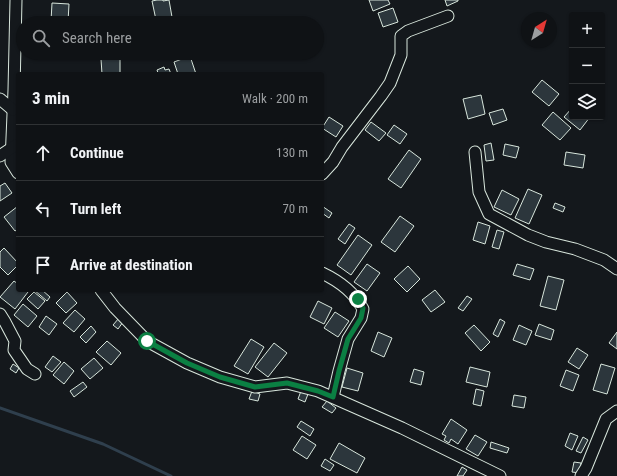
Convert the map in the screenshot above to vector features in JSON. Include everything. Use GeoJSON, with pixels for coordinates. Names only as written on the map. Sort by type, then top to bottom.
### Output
{"type":"FeatureCollection","features":[{"type":"Feature","properties":{"kind":"street"},"geometry":{"type":"LineString","coordinates":[[16,0],[14,110],[15,146],[11,162],[16,170]]}},
{"type":"Feature","properties":{"kind":"street"},"geometry":{"type":"LineString","coordinates":[[324,172],[333,162],[342,147],[390,83],[400,55],[401,36],[408,31],[448,16]]}},
{"type":"Feature","properties":{"kind":"street"},"geometry":{"type":"LineString","coordinates":[[0,99],[14,110]]}},
{"type":"Feature","properties":{"kind":"street"},"geometry":{"type":"LineString","coordinates":[[0,156],[15,146]]}},
{"type":"Feature","properties":{"kind":"street"},"geometry":{"type":"LineString","coordinates":[[475,152],[479,192],[489,214],[528,235],[546,242],[575,249],[604,260],[617,269]]}},
{"type":"Feature","properties":{"kind":"street"},"geometry":{"type":"LineString","coordinates":[[324,274],[348,289],[358,299],[363,308],[361,318],[348,339],[333,397]]}},
{"type":"Feature","properties":{"kind":"street"},"geometry":{"type":"LineString","coordinates":[[103,292],[115,308],[147,341],[187,363],[220,377],[255,387],[287,383],[318,391],[402,428],[500,476]]}},
{"type":"Feature","properties":{"kind":"street"},"geometry":{"type":"LineString","coordinates":[[0,314],[15,341],[14,350],[27,369],[36,374]]}},
{"type":"Feature","properties":{"kind":"street"},"geometry":{"type":"LineString","coordinates":[[582,476],[606,419],[617,411]]}},
{"type":"Feature","properties":{"kind":"building"},"geometry":{"type":"Polygon","coordinates":[[[169,0],[172,16],[155,16],[152,1],[169,0]]]}},
{"type":"Feature","properties":{"kind":"building"},"geometry":{"type":"Polygon","coordinates":[[[369,0],[388,0],[390,4],[373,11],[369,0]]]}},
{"type":"Feature","properties":{"kind":"building"},"geometry":{"type":"Polygon","coordinates":[[[445,0],[458,0],[458,1],[447,6],[445,0]]]}},
{"type":"Feature","properties":{"kind":"building"},"geometry":{"type":"Polygon","coordinates":[[[52,3],[69,4],[68,16],[51,16],[52,3]]]}},
{"type":"Feature","properties":{"kind":"building"},"geometry":{"type":"Polygon","coordinates":[[[393,8],[398,22],[383,27],[378,13],[393,8]]]}},
{"type":"Feature","properties":{"kind":"building"},"geometry":{"type":"Polygon","coordinates":[[[101,60],[120,60],[120,72],[102,72],[101,60]]]}},
{"type":"Feature","properties":{"kind":"building"},"geometry":{"type":"Polygon","coordinates":[[[179,60],[191,60],[195,72],[177,72],[174,62],[179,60]]]}},
{"type":"Feature","properties":{"kind":"building"},"geometry":{"type":"Polygon","coordinates":[[[164,67],[165,70],[169,69],[170,72],[158,72],[157,70],[164,67]]]}},
{"type":"Feature","properties":{"kind":"building"},"geometry":{"type":"Polygon","coordinates":[[[542,80],[559,94],[549,106],[532,92],[542,80]]]}},
{"type":"Feature","properties":{"kind":"building"},"geometry":{"type":"Polygon","coordinates":[[[481,95],[485,114],[468,119],[463,99],[481,95]]]}},
{"type":"Feature","properties":{"kind":"building"},"geometry":{"type":"Polygon","coordinates":[[[503,109],[507,120],[493,125],[489,113],[503,109]]]}},
{"type":"Feature","properties":{"kind":"building"},"geometry":{"type":"Polygon","coordinates":[[[569,111],[569,120],[588,120],[580,130],[564,117],[569,111]]]}},
{"type":"Feature","properties":{"kind":"building"},"geometry":{"type":"Polygon","coordinates":[[[553,112],[571,128],[560,140],[542,125],[553,112]]]}},
{"type":"Feature","properties":{"kind":"building"},"geometry":{"type":"Polygon","coordinates":[[[329,117],[343,126],[336,137],[324,129],[324,125],[329,117]]]}},
{"type":"Feature","properties":{"kind":"building"},"geometry":{"type":"Polygon","coordinates":[[[371,122],[386,133],[379,141],[365,130],[371,122]]]}},
{"type":"Feature","properties":{"kind":"building"},"geometry":{"type":"Polygon","coordinates":[[[394,125],[407,134],[400,144],[387,135],[394,125]]]}},
{"type":"Feature","properties":{"kind":"building"},"geometry":{"type":"Polygon","coordinates":[[[491,143],[494,160],[486,161],[484,145],[491,143]]]}},
{"type":"Feature","properties":{"kind":"building"},"geometry":{"type":"Polygon","coordinates":[[[505,144],[519,147],[516,158],[503,155],[505,144]]]}},
{"type":"Feature","properties":{"kind":"building"},"geometry":{"type":"Polygon","coordinates":[[[409,150],[421,159],[401,188],[388,179],[409,150]]]}},
{"type":"Feature","properties":{"kind":"building"},"geometry":{"type":"Polygon","coordinates":[[[566,152],[585,155],[583,168],[564,165],[566,152]]]}},
{"type":"Feature","properties":{"kind":"building"},"geometry":{"type":"Polygon","coordinates":[[[5,183],[12,193],[0,201],[0,186],[5,183]]]}},
{"type":"Feature","properties":{"kind":"building"},"geometry":{"type":"Polygon","coordinates":[[[528,189],[542,195],[529,224],[515,218],[528,189]]]}},
{"type":"Feature","properties":{"kind":"building"},"geometry":{"type":"Polygon","coordinates":[[[502,190],[519,199],[511,215],[494,207],[502,190]]]}},
{"type":"Feature","properties":{"kind":"building"},"geometry":{"type":"Polygon","coordinates":[[[555,203],[565,207],[563,212],[553,208],[555,203]]]}},
{"type":"Feature","properties":{"kind":"building"},"geometry":{"type":"Polygon","coordinates":[[[324,207],[332,213],[329,218],[324,214],[324,207]]]}},
{"type":"Feature","properties":{"kind":"building"},"geometry":{"type":"Polygon","coordinates":[[[16,208],[16,230],[15,231],[4,217],[16,208]]]}},
{"type":"Feature","properties":{"kind":"building"},"geometry":{"type":"Polygon","coordinates":[[[400,216],[414,226],[395,252],[381,242],[400,216]]]}},
{"type":"Feature","properties":{"kind":"building"},"geometry":{"type":"Polygon","coordinates":[[[478,222],[490,226],[485,244],[473,240],[478,222]]]}},
{"type":"Feature","properties":{"kind":"building"},"geometry":{"type":"Polygon","coordinates":[[[349,224],[355,228],[345,244],[338,239],[349,224]]]}},
{"type":"Feature","properties":{"kind":"building"},"geometry":{"type":"Polygon","coordinates":[[[497,230],[504,232],[499,249],[492,247],[497,230]]]}},
{"type":"Feature","properties":{"kind":"building"},"geometry":{"type":"Polygon","coordinates":[[[358,235],[372,245],[351,275],[337,265],[358,235]]]}},
{"type":"Feature","properties":{"kind":"building"},"geometry":{"type":"Polygon","coordinates":[[[4,248],[16,261],[16,267],[8,275],[0,267],[0,252],[4,248]]]}},
{"type":"Feature","properties":{"kind":"building"},"geometry":{"type":"Polygon","coordinates":[[[367,264],[380,273],[367,291],[354,282],[367,264]]]}},
{"type":"Feature","properties":{"kind":"building"},"geometry":{"type":"Polygon","coordinates":[[[517,264],[534,269],[530,280],[513,275],[517,264]]]}},
{"type":"Feature","properties":{"kind":"building"},"geometry":{"type":"Polygon","coordinates":[[[408,266],[420,279],[407,292],[394,279],[408,266]]]}},
{"type":"Feature","properties":{"kind":"building"},"geometry":{"type":"Polygon","coordinates":[[[548,276],[564,280],[556,310],[540,306],[548,276]]]}},
{"type":"Feature","properties":{"kind":"building"},"geometry":{"type":"Polygon","coordinates":[[[14,281],[16,282],[16,292],[28,292],[15,309],[0,297],[14,281]]]}},
{"type":"Feature","properties":{"kind":"building"},"geometry":{"type":"Polygon","coordinates":[[[435,290],[445,302],[431,312],[422,300],[435,290]]]}},
{"type":"Feature","properties":{"kind":"building"},"geometry":{"type":"Polygon","coordinates":[[[34,292],[45,301],[38,309],[27,299],[34,292]]]}},
{"type":"Feature","properties":{"kind":"building"},"geometry":{"type":"Polygon","coordinates":[[[36,292],[44,292],[50,297],[47,301],[36,292]]]}},
{"type":"Feature","properties":{"kind":"building"},"geometry":{"type":"Polygon","coordinates":[[[67,292],[77,303],[66,313],[56,303],[67,292]]]}},
{"type":"Feature","properties":{"kind":"building"},"geometry":{"type":"Polygon","coordinates":[[[467,296],[472,299],[463,311],[458,308],[467,296]]]}},
{"type":"Feature","properties":{"kind":"building"},"geometry":{"type":"Polygon","coordinates":[[[318,301],[332,308],[324,324],[310,317],[318,301]]]}},
{"type":"Feature","properties":{"kind":"building"},"geometry":{"type":"Polygon","coordinates":[[[23,304],[37,316],[28,327],[14,315],[23,304]]]}},
{"type":"Feature","properties":{"kind":"building"},"geometry":{"type":"Polygon","coordinates":[[[75,310],[85,319],[74,332],[63,323],[75,310]]]}},
{"type":"Feature","properties":{"kind":"building"},"geometry":{"type":"Polygon","coordinates":[[[335,312],[349,321],[338,337],[324,328],[335,312]]]}},
{"type":"Feature","properties":{"kind":"building"},"geometry":{"type":"Polygon","coordinates":[[[46,316],[57,324],[49,335],[39,327],[46,316]]]}},
{"type":"Feature","properties":{"kind":"building"},"geometry":{"type":"Polygon","coordinates":[[[119,318],[123,322],[118,329],[113,325],[119,318]]]}},
{"type":"Feature","properties":{"kind":"building"},"geometry":{"type":"Polygon","coordinates":[[[500,319],[505,322],[498,337],[493,334],[500,319]]]}},
{"type":"Feature","properties":{"kind":"building"},"geometry":{"type":"Polygon","coordinates":[[[539,324],[554,330],[551,340],[535,335],[539,324]]]}},
{"type":"Feature","properties":{"kind":"building"},"geometry":{"type":"Polygon","coordinates":[[[474,325],[490,342],[481,351],[465,333],[474,325]]]}},
{"type":"Feature","properties":{"kind":"building"},"geometry":{"type":"Polygon","coordinates":[[[519,325],[532,331],[526,345],[513,340],[519,325]]]}},
{"type":"Feature","properties":{"kind":"building"},"geometry":{"type":"Polygon","coordinates":[[[91,326],[96,332],[86,343],[80,337],[91,326]]]}},
{"type":"Feature","properties":{"kind":"building"},"geometry":{"type":"Polygon","coordinates":[[[378,332],[392,338],[384,357],[371,351],[378,332]]]}},
{"type":"Feature","properties":{"kind":"building"},"geometry":{"type":"Polygon","coordinates":[[[617,332],[617,349],[609,343],[617,332]]]}},
{"type":"Feature","properties":{"kind":"building"},"geometry":{"type":"Polygon","coordinates":[[[251,339],[264,347],[248,374],[234,366],[251,339]]]}},
{"type":"Feature","properties":{"kind":"building"},"geometry":{"type":"Polygon","coordinates":[[[107,341],[121,353],[111,365],[96,352],[107,341]]]}},
{"type":"Feature","properties":{"kind":"building"},"geometry":{"type":"Polygon","coordinates":[[[274,343],[287,353],[268,377],[255,367],[274,343]]]}},
{"type":"Feature","properties":{"kind":"building"},"geometry":{"type":"Polygon","coordinates":[[[577,348],[588,355],[579,369],[568,362],[577,348]]]}},
{"type":"Feature","properties":{"kind":"building"},"geometry":{"type":"Polygon","coordinates":[[[53,356],[61,362],[52,372],[45,367],[53,356]]]}},
{"type":"Feature","properties":{"kind":"building"},"geometry":{"type":"Polygon","coordinates":[[[94,358],[103,368],[90,379],[81,369],[94,358]]]}},
{"type":"Feature","properties":{"kind":"building"},"geometry":{"type":"Polygon","coordinates":[[[64,362],[74,371],[64,384],[53,375],[64,362]]]}},
{"type":"Feature","properties":{"kind":"building"},"geometry":{"type":"Polygon","coordinates":[[[13,364],[19,368],[16,373],[10,369],[13,364]]]}},
{"type":"Feature","properties":{"kind":"building"},"geometry":{"type":"Polygon","coordinates":[[[601,364],[615,368],[607,394],[593,390],[601,364]]]}},
{"type":"Feature","properties":{"kind":"building"},"geometry":{"type":"Polygon","coordinates":[[[470,367],[490,372],[487,387],[466,382],[470,367]]]}},
{"type":"Feature","properties":{"kind":"building"},"geometry":{"type":"Polygon","coordinates":[[[347,368],[363,373],[358,391],[342,387],[347,368]]]}},
{"type":"Feature","properties":{"kind":"building"},"geometry":{"type":"Polygon","coordinates":[[[414,369],[424,372],[421,385],[410,382],[414,369]]]}},
{"type":"Feature","properties":{"kind":"building"},"geometry":{"type":"Polygon","coordinates":[[[566,370],[579,375],[573,391],[560,386],[566,370]]]}},
{"type":"Feature","properties":{"kind":"building"},"geometry":{"type":"Polygon","coordinates":[[[83,382],[87,387],[74,397],[70,391],[83,382]]]}},
{"type":"Feature","properties":{"kind":"building"},"geometry":{"type":"Polygon","coordinates":[[[476,389],[484,391],[481,406],[473,404],[476,389]]]}},
{"type":"Feature","properties":{"kind":"building"},"geometry":{"type":"Polygon","coordinates":[[[252,391],[260,394],[258,401],[249,399],[252,391]]]}},
{"type":"Feature","properties":{"kind":"building"},"geometry":{"type":"Polygon","coordinates":[[[301,391],[308,394],[305,402],[298,399],[301,391]]]}},
{"type":"Feature","properties":{"kind":"building"},"geometry":{"type":"Polygon","coordinates":[[[514,395],[526,397],[524,408],[512,406],[514,395]]]}},
{"type":"Feature","properties":{"kind":"building"},"geometry":{"type":"Polygon","coordinates":[[[327,401],[336,408],[332,413],[322,407],[327,401]]]}},
{"type":"Feature","properties":{"kind":"building"},"geometry":{"type":"Polygon","coordinates":[[[451,419],[467,430],[458,444],[451,439],[449,443],[444,440],[446,436],[442,434],[451,419]]]}},
{"type":"Feature","properties":{"kind":"building"},"geometry":{"type":"Polygon","coordinates":[[[301,421],[314,429],[310,436],[297,427],[301,421]]]}},
{"type":"Feature","properties":{"kind":"building"},"geometry":{"type":"Polygon","coordinates":[[[570,433],[578,436],[572,450],[565,446],[570,433]]]}},
{"type":"Feature","properties":{"kind":"building"},"geometry":{"type":"Polygon","coordinates":[[[475,435],[487,442],[478,456],[466,449],[475,435]]]}},
{"type":"Feature","properties":{"kind":"building"},"geometry":{"type":"Polygon","coordinates":[[[302,436],[316,445],[307,459],[293,450],[302,436]]]}},
{"type":"Feature","properties":{"kind":"building"},"geometry":{"type":"Polygon","coordinates":[[[583,437],[588,440],[581,453],[576,451],[583,437]]]}},
{"type":"Feature","properties":{"kind":"building"},"geometry":{"type":"Polygon","coordinates":[[[491,442],[509,448],[507,453],[490,448],[491,442]]]}},
{"type":"Feature","properties":{"kind":"building"},"geometry":{"type":"Polygon","coordinates":[[[339,443],[365,458],[357,473],[330,459],[339,443]]]}},
{"type":"Feature","properties":{"kind":"building"},"geometry":{"type":"Polygon","coordinates":[[[325,459],[334,465],[330,471],[321,466],[325,459]]]}},
{"type":"Feature","properties":{"kind":"building"},"geometry":{"type":"Polygon","coordinates":[[[574,462],[581,463],[580,473],[572,472],[574,462]]]}},
{"type":"Feature","properties":{"kind":"building"},"geometry":{"type":"Polygon","coordinates":[[[462,467],[467,470],[463,476],[457,476],[462,467]]]}},
{"type":"Feature","properties":{"kind":"waterway"},"geometry":{"type":"LineString","coordinates":[[0,408],[103,444],[171,476]]}},
{"type":"Feature","properties":{"kind":"route"},"geometry":{"type":"LineString","coordinates":[[147,341],[187,363],[220,377],[255,387],[287,383],[318,391],[333,397],[348,339],[361,318],[363,308],[358,299]]}}]}
